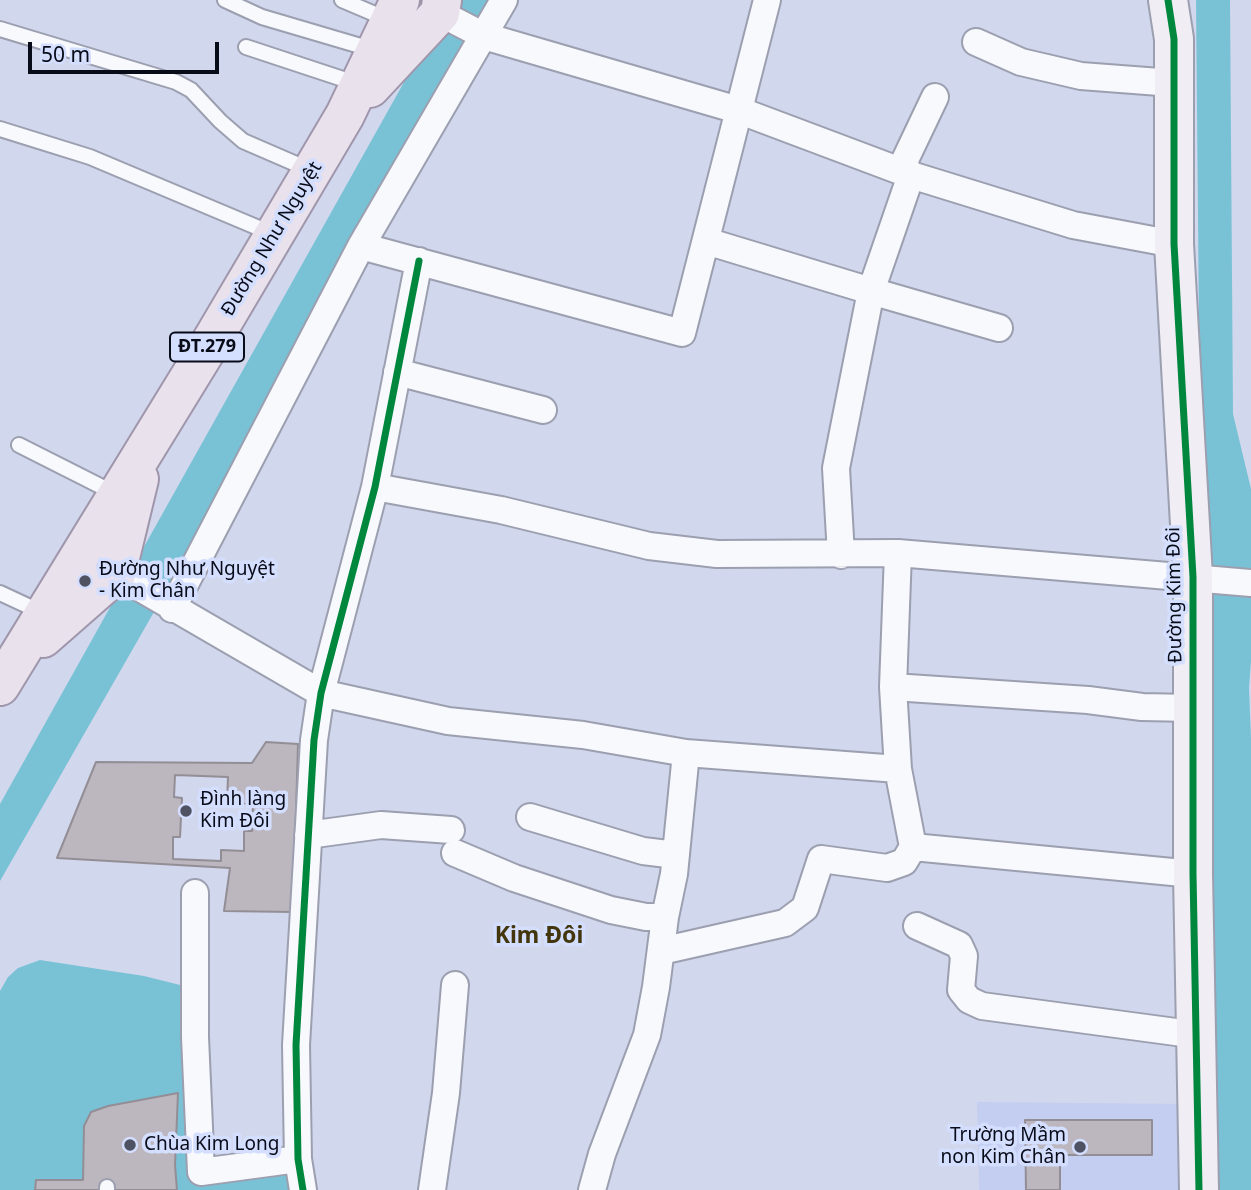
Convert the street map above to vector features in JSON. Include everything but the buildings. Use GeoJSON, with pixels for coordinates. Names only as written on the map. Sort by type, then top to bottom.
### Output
{"type":"FeatureCollection","features":[{"type":"Feature","properties":{"kind":"main road"},"geometry":{"type":"LineString","coordinates":[[352,100],[441,6]]}},
{"type":"Feature","properties":{"kind":"main road","name":"Đường Như Nguyệt"},"geometry":{"type":"LineString","coordinates":[[6,675],[146,449],[312,171],[352,100],[389,24]]}},
{"type":"Feature","properties":{"kind":"main road"},"geometry":{"type":"LineString","coordinates":[[6,675],[116,574],[146,449]]}},
{"type":"Feature","properties":{"kind":"street"},"geometry":{"type":"LineString","coordinates":[[172,609],[361,246],[504,0]]}},
{"type":"Feature","properties":{"kind":"street"},"geometry":{"type":"LineString","coordinates":[[361,246],[682,333],[767,0]]}},
{"type":"Feature","properties":{"kind":"street","name":"Đường Kim Đôi"},"geometry":{"type":"LineString","coordinates":[[1168,0],[1174,39],[1174,244],[1201,578],[1192,708],[1199,1190]]}},
{"type":"Feature","properties":{"kind":"street"},"geometry":{"type":"LineString","coordinates":[[441,6],[484,36],[738,110],[911,175],[1073,225],[1174,244]]}},
{"type":"Feature","properties":{"kind":"street"},"geometry":{"type":"LineString","coordinates":[[976,42],[1021,62],[1081,76],[1174,83]]}},
{"type":"Feature","properties":{"kind":"street"},"geometry":{"type":"LineString","coordinates":[[911,175],[905,160],[935,97]]}},
{"type":"Feature","properties":{"kind":"street"},"geometry":{"type":"LineString","coordinates":[[841,555],[836,468],[871,292],[911,175]]}},
{"type":"Feature","properties":{"kind":"street"},"geometry":{"type":"LineString","coordinates":[[706,241],[999,328]]}},
{"type":"Feature","properties":{"kind":"street"},"geometry":{"type":"LineString","coordinates":[[303,1190],[298,1159],[296,1045],[314,740],[321,693],[375,486],[419,261]]}},
{"type":"Feature","properties":{"kind":"street"},"geometry":{"type":"LineString","coordinates":[[397,372],[543,410]]}},
{"type":"Feature","properties":{"kind":"street"},"geometry":{"type":"LineString","coordinates":[[375,486],[501,510],[649,546],[717,554],[898,553],[1249,583]]}},
{"type":"Feature","properties":{"kind":"street"},"geometry":{"type":"LineString","coordinates":[[661,950],[785,923],[805,908],[821,859],[887,868],[904,862],[913,847],[898,769],[893,687],[898,553]]}},
{"type":"Feature","properties":{"kind":"street"},"geometry":{"type":"LineString","coordinates":[[116,574],[172,609],[321,693],[448,721],[583,736],[686,752],[898,769]]}},
{"type":"Feature","properties":{"kind":"street"},"geometry":{"type":"LineString","coordinates":[[893,687],[1192,708]]}},
{"type":"Feature","properties":{"kind":"street"},"geometry":{"type":"LineString","coordinates":[[592,1190],[602,1154],[647,1035],[676,855],[686,752]]}},
{"type":"Feature","properties":{"kind":"street"},"geometry":{"type":"LineString","coordinates":[[530,817],[643,851],[676,855]]}},
{"type":"Feature","properties":{"kind":"street"},"geometry":{"type":"LineString","coordinates":[[308,835],[381,825],[453,841],[514,878],[611,910],[646,917],[665,916]]}},
{"type":"Feature","properties":{"kind":"street"},"geometry":{"type":"LineString","coordinates":[[913,847],[1193,874]]}},
{"type":"Feature","properties":{"kind":"street"},"geometry":{"type":"LineString","coordinates":[[195,893],[194,1025],[201,1172],[298,1159]]}},
{"type":"Feature","properties":{"kind":"street"},"geometry":{"type":"LineString","coordinates":[[917,926],[959,945],[964,956],[961,990],[969,1000],[982,1006],[1198,1035]]}},
{"type":"Feature","properties":{"kind":"street"},"geometry":{"type":"LineString","coordinates":[[432,1190],[446,1093],[455,985]]}},
{"type":"Feature","properties":{"kind":"lane"},"geometry":{"type":"LineString","coordinates":[[225,0],[262,17],[389,24]]}},
{"type":"Feature","properties":{"kind":"lane"},"geometry":{"type":"LineString","coordinates":[[342,0],[389,24]]}},
{"type":"Feature","properties":{"kind":"lane"},"geometry":{"type":"LineString","coordinates":[[0,29],[176,82],[191,90],[243,141],[312,171]]}},
{"type":"Feature","properties":{"kind":"lane"},"geometry":{"type":"LineString","coordinates":[[246,47],[352,100]]}},
{"type":"Feature","properties":{"kind":"lane"},"geometry":{"type":"LineString","coordinates":[[0,129],[90,157],[274,234]]}},
{"type":"Feature","properties":{"kind":"lane"},"geometry":{"type":"LineString","coordinates":[[19,445],[117,495]]}},
{"type":"Feature","properties":{"kind":"lane"},"geometry":{"type":"LineString","coordinates":[[0,593],[44,614]]}},
{"type":"Feature","properties":{"kind":"shaded area"},"geometry":{"type":"Polygon","coordinates":[[[450,0],[493,0],[261,425],[0,881],[0,804],[450,0]]]}},
{"type":"Feature","properties":{"kind":"shaded area"},"geometry":{"type":"Polygon","coordinates":[[[1196,0],[1230,0],[1233,414],[1251,489],[1251,1190],[1207,1190],[1196,0]]]}},
{"type":"Feature","properties":{"kind":"shaded area"},"geometry":{"type":"Polygon","coordinates":[[[40,960],[144,976],[192,988],[199,1159],[289,1147],[294,1190],[177,1190],[175,1165],[178,1094],[108,1106],[91,1112],[84,1126],[83,1180],[36,1181],[35,1190],[0,1190],[0,991],[8,977],[18,968],[40,960]]]}},
{"type":"Feature","properties":{"kind":"shaded area","name":"Trường Mầm non Kim Chân"},"geometry":{"type":"Polygon","coordinates":[[[977,1102],[1182,1104],[1185,1190],[979,1190],[977,1102]]]}},
{"type":"Feature","properties":{"kind":"cycle path"},"geometry":{"type":"LineString","coordinates":[[1168,0],[1174,39],[1174,244],[1193,577],[1193,874],[1199,1190]]}},
{"type":"Feature","properties":{"kind":"cycle path"},"geometry":{"type":"LineString","coordinates":[[303,1190],[298,1159],[296,1045],[314,740],[321,693],[375,487],[419,261]]}},
{"type":"Feature","properties":{"kind":"place","name":"Đường Như Nguyệt - Kim Chân"},"geometry":{"type":"Point","coordinates":[85,581]}},
{"type":"Feature","properties":{"kind":"place","name":"Đình làng Kim Đôi"},"geometry":{"type":"Point","coordinates":[186,811]}},
{"type":"Feature","properties":{"kind":"place","name":"Chùa Kim Long"},"geometry":{"type":"Point","coordinates":[130,1145]}},
{"type":"Feature","properties":{"kind":"place","name":"Trường Mầm non Kim Chân"},"geometry":{"type":"Point","coordinates":[1080,1147]}},
{"type":"Feature","properties":{"kind":"district","name":"Kim Đôi"},"geometry":{"type":"Point","coordinates":[539,936]}}]}
